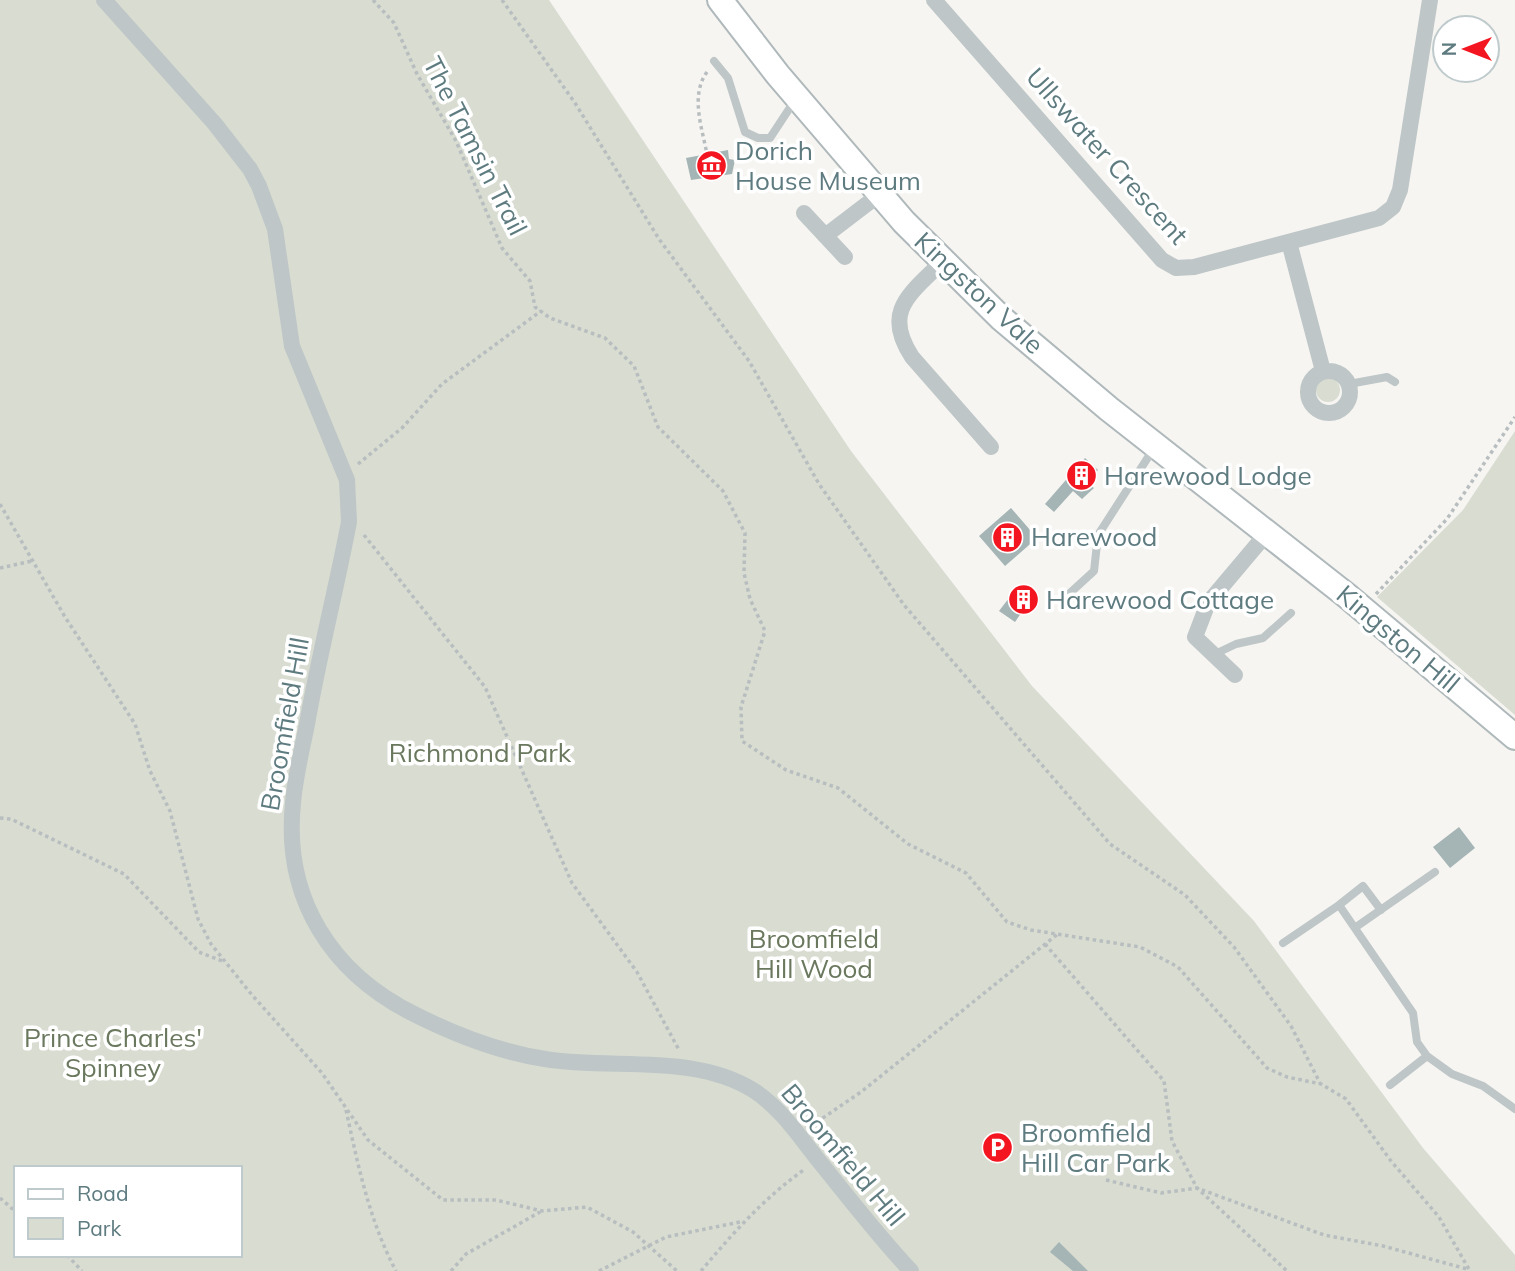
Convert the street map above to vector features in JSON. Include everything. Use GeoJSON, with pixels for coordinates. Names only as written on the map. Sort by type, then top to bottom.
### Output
{"type":"FeatureCollection","features":[{"type":"Feature","properties":{"kind":"main road","name":"Kingston Vale"},"geometry":{"type":"LineString","coordinates":[[720,0],[797,97],[942,262],[1044,355],[1274,538]]}},
{"type":"Feature","properties":{"kind":"main road","name":"Kingston Hill"},"geometry":{"type":"LineString","coordinates":[[1274,538],[1515,737]]}},
{"type":"Feature","properties":{"kind":"street","name":"Broomfield Hill"},"geometry":{"type":"LineString","coordinates":[[104,0],[215,124],[250,169],[275,229],[292,346],[345,474],[349,522],[292,804],[293,856],[303,897],[323,940],[373,989],[400,1007],[460,1036],[515,1055],[562,1062],[689,1069],[719,1074],[752,1090],[769,1102],[798,1135],[911,1271]]}},
{"type":"Feature","properties":{"kind":"street","name":"Ullswater Crescent"},"geometry":{"type":"LineString","coordinates":[[934,0],[1162,260],[1176,268],[1194,267],[1379,218],[1393,207],[1400,190],[1430,0]]}},
{"type":"Feature","properties":{"kind":"street"},"geometry":{"type":"LineString","coordinates":[[825,236],[880,194]]}},
{"type":"Feature","properties":{"kind":"street"},"geometry":{"type":"LineString","coordinates":[[804,213],[845,257]]}},
{"type":"Feature","properties":{"kind":"street"},"geometry":{"type":"LineString","coordinates":[[1289,242],[1323,371]]}},
{"type":"Feature","properties":{"kind":"street"},"geometry":{"type":"LineString","coordinates":[[942,262],[905,300],[899,314],[898,328],[902,342],[912,357],[992,447]]}},
{"type":"Feature","properties":{"kind":"street"},"geometry":{"type":"LineString","coordinates":[[1323,371],[1337,372],[1349,384],[1349,398],[1341,410],[1327,413],[1318,410],[1309,398],[1309,385],[1323,371]]}},
{"type":"Feature","properties":{"kind":"street"},"geometry":{"type":"LineString","coordinates":[[1235,676],[1195,637],[1208,603],[1274,538]]}},
{"type":"Feature","properties":{"kind":"lane"},"geometry":{"type":"LineString","coordinates":[[714,61],[728,78],[745,132],[758,138],[770,138],[797,97]]}},
{"type":"Feature","properties":{"kind":"lane"},"geometry":{"type":"LineString","coordinates":[[1349,384],[1387,377],[1395,382]]}},
{"type":"Feature","properties":{"kind":"lane"},"geometry":{"type":"LineString","coordinates":[[1070,593],[1094,572],[1098,535],[1156,445]]}},
{"type":"Feature","properties":{"kind":"lane"},"geometry":{"type":"LineString","coordinates":[[1213,655],[1236,644],[1263,638],[1291,613]]}},
{"type":"Feature","properties":{"kind":"lane"},"geometry":{"type":"LineString","coordinates":[[1356,927],[1435,872]]}},
{"type":"Feature","properties":{"kind":"lane"},"geometry":{"type":"LineString","coordinates":[[1283,943],[1363,886],[1381,910]]}},
{"type":"Feature","properties":{"kind":"lane"},"geometry":{"type":"LineString","coordinates":[[1339,905],[1413,1013],[1418,1042],[1427,1056],[1452,1074],[1483,1086],[1515,1109]]}},
{"type":"Feature","properties":{"kind":"lane"},"geometry":{"type":"LineString","coordinates":[[1390,1085],[1427,1056]]}},
{"type":"Feature","properties":{"kind":"path","name":"The Tamsin Trail"},"geometry":{"type":"LineString","coordinates":[[373,0],[394,23],[417,74],[456,141],[502,248],[530,281],[535,307],[541,312]]}},
{"type":"Feature","properties":{"kind":"path"},"geometry":{"type":"LineString","coordinates":[[502,0],[575,103],[659,239],[749,361],[819,484],[904,605],[1110,844],[1185,895],[1234,947],[1291,1026],[1321,1084]]}},
{"type":"Feature","properties":{"kind":"path"},"geometry":{"type":"LineString","coordinates":[[707,154],[697,103],[700,80],[714,61]]}},
{"type":"Feature","properties":{"kind":"path"},"geometry":{"type":"LineString","coordinates":[[345,474],[402,428],[442,384],[541,312],[605,338],[634,366],[658,427],[723,491],[745,533],[744,573],[750,599],[765,631],[741,707],[742,741],[786,770],[838,788],[908,844],[966,873],[1007,922],[1031,930],[1140,947],[1178,967],[1267,1068],[1287,1077],[1321,1084],[1346,1099],[1391,1161],[1438,1217],[1469,1270]]}},
{"type":"Feature","properties":{"kind":"path"},"geometry":{"type":"LineString","coordinates":[[1371,598],[1447,519],[1515,417]]}},
{"type":"Feature","properties":{"kind":"path"},"geometry":{"type":"LineString","coordinates":[[0,504],[32,561],[135,724],[150,771],[170,811],[198,919],[211,944],[323,1073],[368,1140],[443,1200],[496,1200],[542,1211],[587,1207],[634,1232],[677,1271]]}},
{"type":"Feature","properties":{"kind":"path"},"geometry":{"type":"LineString","coordinates":[[349,522],[368,538],[390,572],[485,687],[572,883],[637,972],[689,1069]]}},
{"type":"Feature","properties":{"kind":"path"},"geometry":{"type":"LineString","coordinates":[[0,568],[32,561]]}},
{"type":"Feature","properties":{"kind":"path"},"geometry":{"type":"LineString","coordinates":[[0,818],[11,819],[124,874],[199,952],[227,963]]}},
{"type":"Feature","properties":{"kind":"path"},"geometry":{"type":"LineString","coordinates":[[798,1135],[861,1092],[1059,933]]}},
{"type":"Feature","properties":{"kind":"path"},"geometry":{"type":"LineString","coordinates":[[1045,944],[1164,1081],[1172,1140],[1197,1188],[1287,1271]]}},
{"type":"Feature","properties":{"kind":"path"},"geometry":{"type":"LineString","coordinates":[[345,1107],[363,1185],[381,1244],[396,1271]]}},
{"type":"Feature","properties":{"kind":"path"},"geometry":{"type":"LineString","coordinates":[[701,1271],[742,1222],[776,1189],[819,1160]]}},
{"type":"Feature","properties":{"kind":"path"},"geometry":{"type":"LineString","coordinates":[[1106,1181],[1161,1193],[1197,1188],[1324,1235],[1383,1246],[1469,1270]]}},
{"type":"Feature","properties":{"kind":"path"},"geometry":{"type":"LineString","coordinates":[[0,1198],[14,1210]]}},
{"type":"Feature","properties":{"kind":"path"},"geometry":{"type":"LineString","coordinates":[[452,1271],[466,1254],[542,1211]]}},
{"type":"Feature","properties":{"kind":"path"},"geometry":{"type":"LineString","coordinates":[[599,1271],[647,1244],[666,1237],[742,1222]]}},
{"type":"Feature","properties":{"kind":"path"},"geometry":{"type":"LineString","coordinates":[[69,1257],[82,1271]]}},
{"type":"Feature","properties":{"kind":"green space","name":"Richmond Park"},"geometry":{"type":"Polygon","coordinates":[[[0,0],[549,0],[851,451],[1032,686],[1254,921],[1423,1148],[1515,1255],[1515,1271],[0,1271],[0,0]]]}},
{"type":"Feature","properties":{"kind":"green space"},"geometry":{"type":"Polygon","coordinates":[[[1328,378],[1337,381],[1340,390],[1337,399],[1328,402],[1319,399],[1316,390],[1319,381],[1328,378]]]}},
{"type":"Feature","properties":{"kind":"green space"},"geometry":{"type":"Polygon","coordinates":[[[1515,431],[1515,715],[1377,597],[1463,510],[1515,431]]]}},
{"type":"Feature","properties":{"kind":"building","name":"Dorich House Museum"},"geometry":{"type":"Polygon","coordinates":[[[728,150],[729,159],[735,160],[732,174],[691,180],[686,158],[728,150]]]}},
{"type":"Feature","properties":{"kind":"building","name":"Harewood Lodge"},"geometry":{"type":"Polygon","coordinates":[[[1085,458],[1098,470],[1087,483],[1094,488],[1082,499],[1073,491],[1054,512],[1045,504],[1085,458]]]}},
{"type":"Feature","properties":{"kind":"building","name":"Harewood"},"geometry":{"type":"Polygon","coordinates":[[[1011,508],[1037,538],[1005,566],[979,536],[1011,508]]]}},
{"type":"Feature","properties":{"kind":"building"},"geometry":{"type":"Polygon","coordinates":[[[1009,598],[1024,609],[1015,622],[999,611],[1009,598]]]}},
{"type":"Feature","properties":{"kind":"building"},"geometry":{"type":"Polygon","coordinates":[[[1459,827],[1475,848],[1450,868],[1433,847],[1459,827]]]}},
{"type":"Feature","properties":{"kind":"building"},"geometry":{"type":"Polygon","coordinates":[[[1059,1242],[1088,1271],[1073,1271],[1050,1252],[1059,1242]]]}},
{"type":"Feature","properties":{"kind":"place","name":"Dorich House Museum"},"geometry":{"type":"Point","coordinates":[712,166]}},
{"type":"Feature","properties":{"kind":"place","name":"Harewood Lodge"},"geometry":{"type":"Point","coordinates":[1081,476]}},
{"type":"Feature","properties":{"kind":"place","name":"Harewood"},"geometry":{"type":"Point","coordinates":[1008,537]}},
{"type":"Feature","properties":{"kind":"place","name":"Harewood Cottage"},"geometry":{"type":"Point","coordinates":[1023,600]}},
{"type":"Feature","properties":{"kind":"place","name":"Broomfield Hill Car Park"},"geometry":{"type":"Point","coordinates":[998,1148]}},
{"type":"Feature","properties":{"kind":"park label","name":"Broomfield Hill Wood"},"geometry":{"type":"Point","coordinates":[814,954]}},
{"type":"Feature","properties":{"kind":"park label","name":"Prince Charles' Spinney"},"geometry":{"type":"Point","coordinates":[113,1053]}}]}
